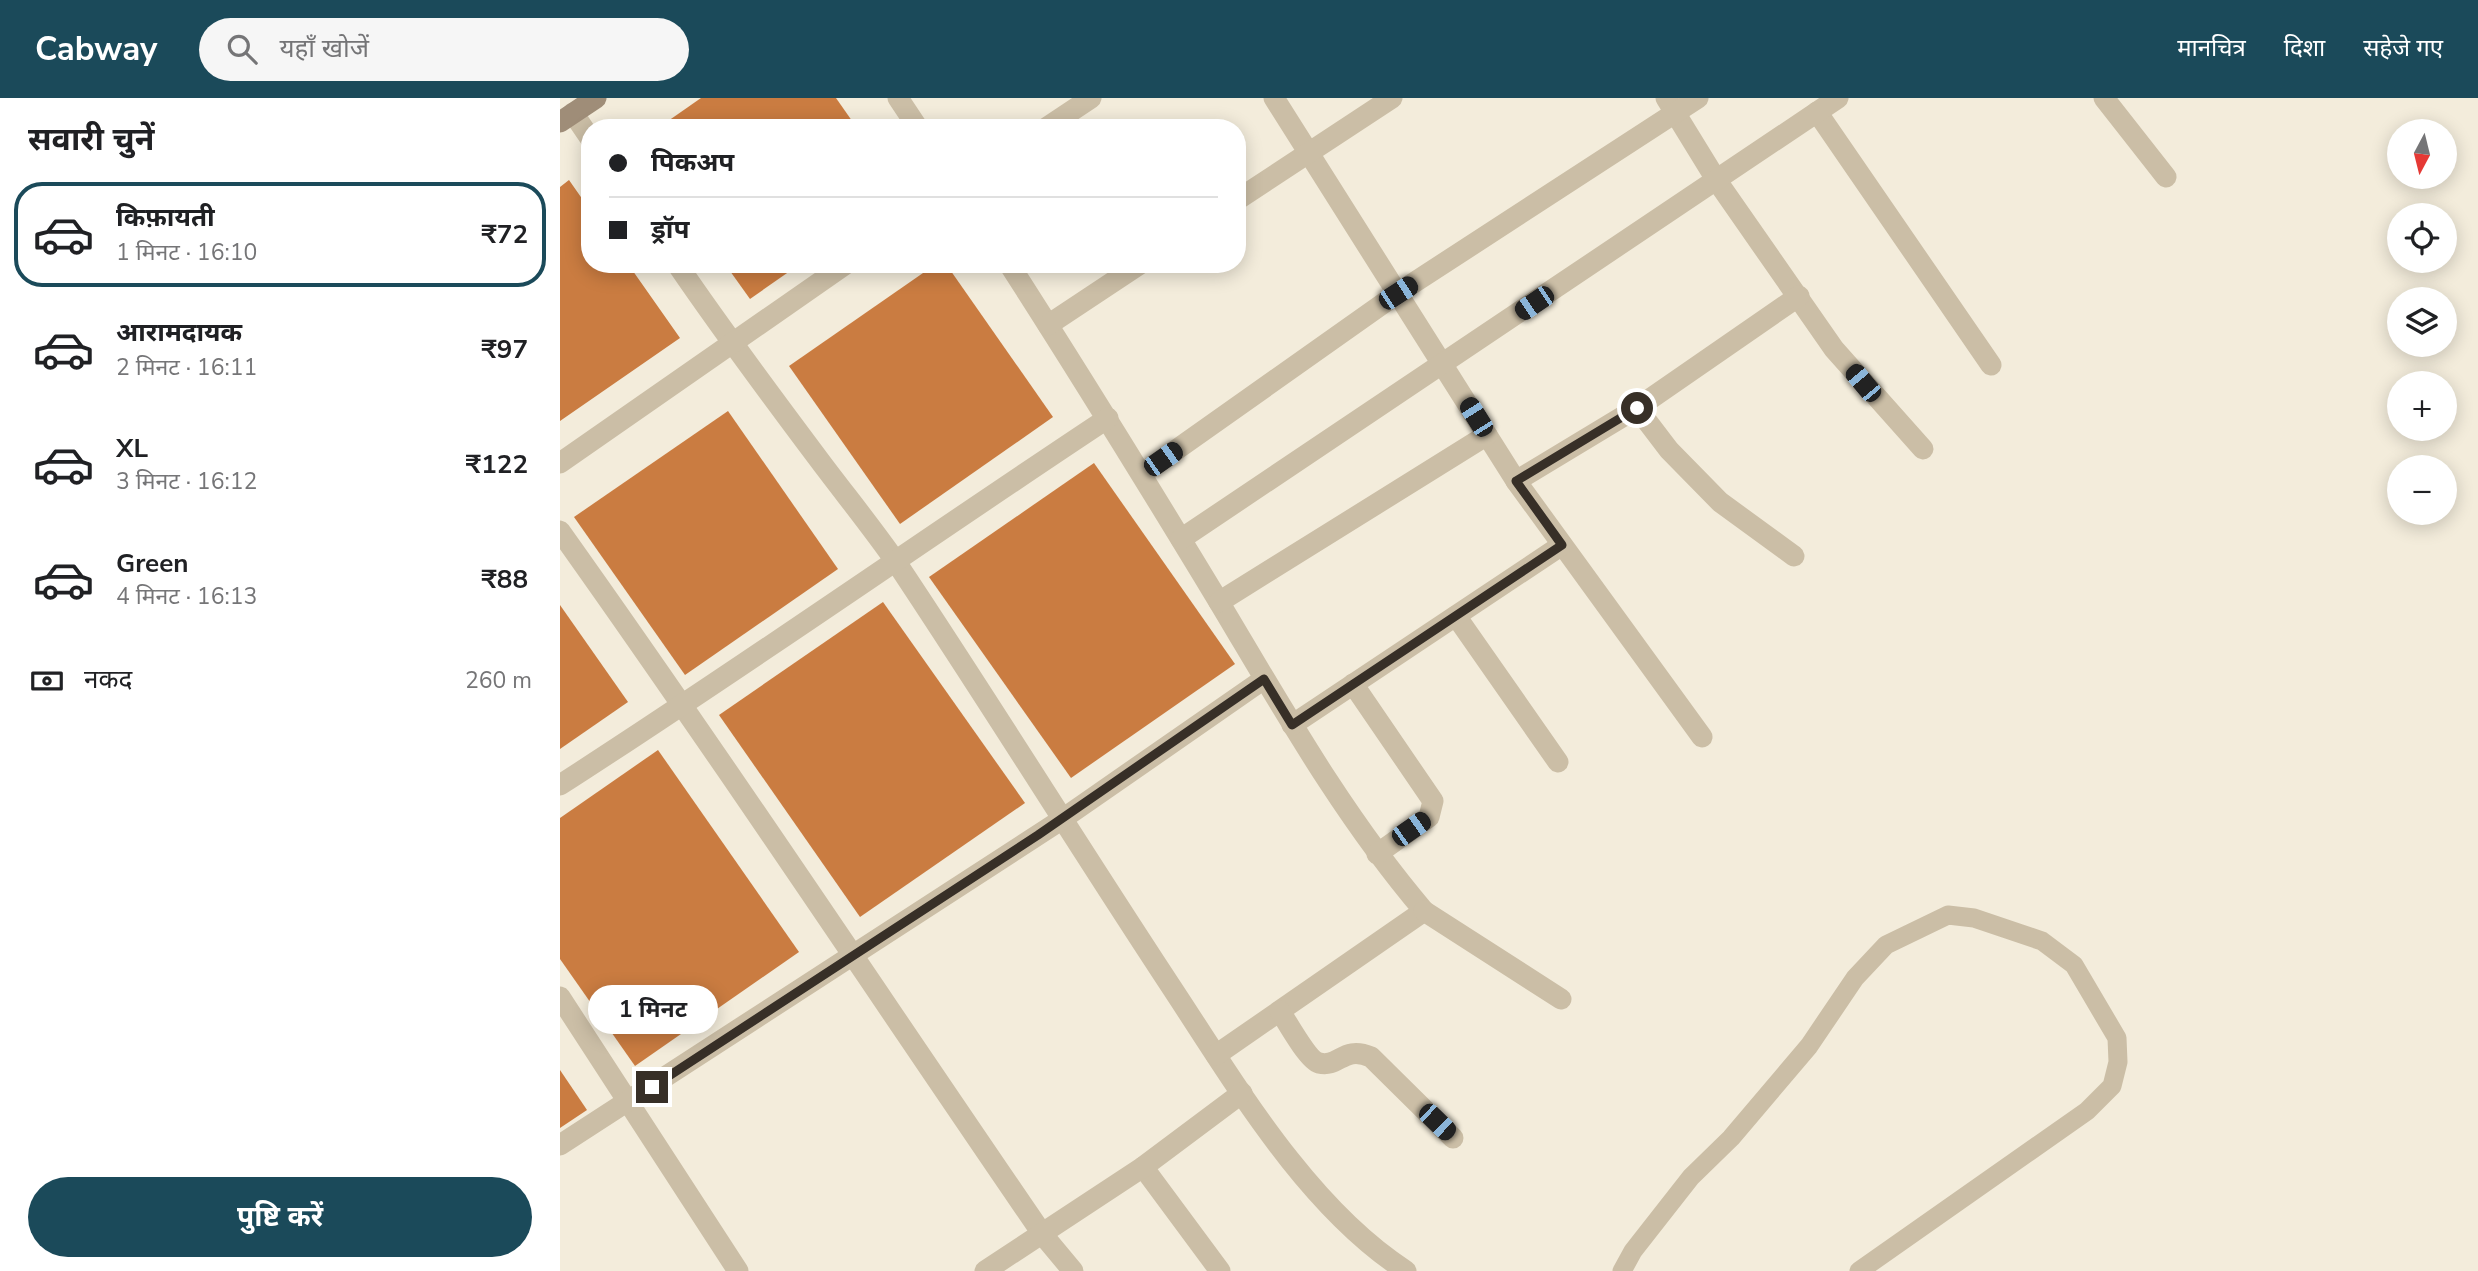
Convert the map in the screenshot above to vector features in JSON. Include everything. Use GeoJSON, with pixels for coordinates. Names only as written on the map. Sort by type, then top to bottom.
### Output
{"type":"FeatureCollection","features":[{"type":"Feature","properties":{"kind":"street"},"geometry":{"type":"LineString","coordinates":[[581,130],[566,118],[596,98]]}},
{"type":"Feature","properties":{"kind":"street"},"geometry":{"type":"LineString","coordinates":[[898,98],[912,119]]}},
{"type":"Feature","properties":{"kind":"street"},"geometry":{"type":"LineString","coordinates":[[1060,119],[1091,98]]}},
{"type":"Feature","properties":{"kind":"street"},"geometry":{"type":"LineString","coordinates":[[1274,98],[1516,481],[1702,737]]}},
{"type":"Feature","properties":{"kind":"street"},"geometry":{"type":"LineString","coordinates":[[1246,194],[1392,98]]}},
{"type":"Feature","properties":{"kind":"street"},"geometry":{"type":"LineString","coordinates":[[1142,474],[1398,293],[1671,106],[1698,98]]}},
{"type":"Feature","properties":{"kind":"street"},"geometry":{"type":"LineString","coordinates":[[1181,539],[1838,98]]}},
{"type":"Feature","properties":{"kind":"street"},"geometry":{"type":"LineString","coordinates":[[2104,98],[2166,177]]}},
{"type":"Feature","properties":{"kind":"street"},"geometry":{"type":"LineString","coordinates":[[1671,106],[1717,181],[1834,349],[1923,449]]}},
{"type":"Feature","properties":{"kind":"street"},"geometry":{"type":"LineString","coordinates":[[1817,112],[1991,366]]}},
{"type":"Feature","properties":{"kind":"street"},"geometry":{"type":"LineString","coordinates":[[683,273],[732,344],[894,560],[1061,820],[1242,1093],[1305,1178],[1344,1223],[1376,1252],[1406,1271]]}},
{"type":"Feature","properties":{"kind":"street"},"geometry":{"type":"LineString","coordinates":[[560,463],[833,273]]}},
{"type":"Feature","properties":{"kind":"street"},"geometry":{"type":"LineString","coordinates":[[1015,273],[1108,418],[1292,725],[1377,854],[1424,911],[1561,999]]}},
{"type":"Feature","properties":{"kind":"street"},"geometry":{"type":"LineString","coordinates":[[1048,325],[1126,273]]}},
{"type":"Feature","properties":{"kind":"street"},"geometry":{"type":"LineString","coordinates":[[1516,481],[1637,408],[1799,296]]}},
{"type":"Feature","properties":{"kind":"street"},"geometry":{"type":"LineString","coordinates":[[1637,408],[1669,450],[1720,502],[1794,556]]}},
{"type":"Feature","properties":{"kind":"street"},"geometry":{"type":"LineString","coordinates":[[560,785],[684,705],[894,560],[1108,418]]}},
{"type":"Feature","properties":{"kind":"street"},"geometry":{"type":"LineString","coordinates":[[1219,602],[1487,435]]}},
{"type":"Feature","properties":{"kind":"street"},"geometry":{"type":"LineString","coordinates":[[560,531],[684,705],[1043,1235],[1073,1271]]}},
{"type":"Feature","properties":{"kind":"street"},"geometry":{"type":"LineString","coordinates":[[1292,725],[1562,545]]}},
{"type":"Feature","properties":{"kind":"street"},"geometry":{"type":"LineString","coordinates":[[1456,616],[1558,762]]}},
{"type":"Feature","properties":{"kind":"street"},"geometry":{"type":"LineString","coordinates":[[560,1145],[853,958],[1061,820],[1264,679]]}},
{"type":"Feature","properties":{"kind":"street"},"geometry":{"type":"LineString","coordinates":[[1353,684],[1433,801],[1429,817],[1377,854]]}},
{"type":"Feature","properties":{"kind":"street"},"geometry":{"type":"LineString","coordinates":[[1216,1055],[1424,911]]}},
{"type":"Feature","properties":{"kind":"street"},"geometry":{"type":"LineString","coordinates":[[560,997],[738,1271]]}},
{"type":"Feature","properties":{"kind":"street"},"geometry":{"type":"LineString","coordinates":[[1280,1011],[1312,1058],[1320,1063],[1333,1062],[1346,1054],[1360,1052],[1371,1057],[1454,1138]]}},
{"type":"Feature","properties":{"kind":"street"},"geometry":{"type":"LineString","coordinates":[[985,1271],[1143,1167],[1242,1093]]}},
{"type":"Feature","properties":{"kind":"street"},"geometry":{"type":"LineString","coordinates":[[1143,1167],[1220,1271]]}},
{"type":"Feature","properties":{"kind":"lane"},"geometry":{"type":"LineString","coordinates":[[1622,1271],[1633,1251],[1691,1177],[1731,1138],[1809,1046],[1855,978],[1886,945],[1948,915],[1974,918],[2042,941],[2074,965],[2117,1038],[2118,1062],[2112,1086],[2087,1111],[1859,1271]]}},
{"type":"Feature","properties":{"kind":"building"},"geometry":{"type":"Polygon","coordinates":[[[701,98],[836,98],[851,119],[671,119],[701,98]]]}},
{"type":"Feature","properties":{"kind":"building"},"geometry":{"type":"Polygon","coordinates":[[[569,180],[581,197],[581,273],[634,273],[680,338],[560,421],[560,187],[569,180]]]}},
{"type":"Feature","properties":{"kind":"building"},"geometry":{"type":"Polygon","coordinates":[[[731,273],[787,273],[750,299],[731,273]]]}},
{"type":"Feature","properties":{"kind":"building"},"geometry":{"type":"Polygon","coordinates":[[[923,273],[952,273],[1053,417],[900,524],[789,366],[923,273]]]}},
{"type":"Feature","properties":{"kind":"building"},"geometry":{"type":"Polygon","coordinates":[[[728,411],[838,569],[685,675],[574,517],[728,411]]]}},
{"type":"Feature","properties":{"kind":"building"},"geometry":{"type":"Polygon","coordinates":[[[1094,463],[1235,664],[1071,778],[929,577],[1094,463]]]}},
{"type":"Feature","properties":{"kind":"building"},"geometry":{"type":"Polygon","coordinates":[[[883,602],[1025,803],[860,917],[719,715],[883,602]]]}},
{"type":"Feature","properties":{"kind":"building"},"geometry":{"type":"Polygon","coordinates":[[[560,605],[628,702],[560,749],[560,605]]]}},
{"type":"Feature","properties":{"kind":"building"},"geometry":{"type":"Polygon","coordinates":[[[658,750],[799,952],[635,1066],[560,959],[560,818],[658,750]]]}},
{"type":"Feature","properties":{"kind":"building"},"geometry":{"type":"Polygon","coordinates":[[[560,1070],[587,1110],[560,1128],[560,1070]]]}},
{"type":"Feature","properties":{"kind":"route"},"geometry":{"type":"LineString","coordinates":[[652,1087],[1038,835],[1264,679],[1292,725],[1562,545],[1516,481],[1637,408]]}}]}
